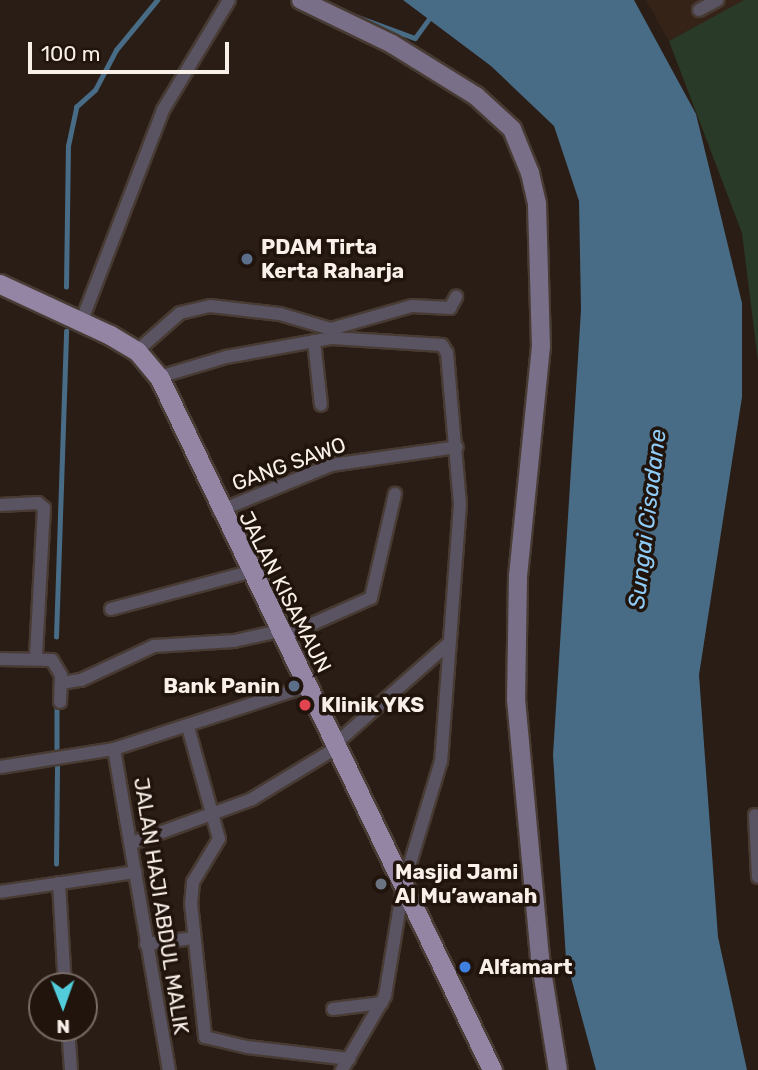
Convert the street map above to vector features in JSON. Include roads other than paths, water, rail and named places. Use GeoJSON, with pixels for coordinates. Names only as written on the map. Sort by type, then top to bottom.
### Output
{"type":"FeatureCollection","features":[{"type":"Feature","properties":{"kind":"main road","name":"JALAN KISAMAUN"},"geometry":{"type":"LineString","coordinates":[[0,284],[82,320],[137,351],[159,377],[219,511],[307,686],[492,1070]]}},
{"type":"Feature","properties":{"kind":"street"},"geometry":{"type":"LineString","coordinates":[[82,320],[163,110],[229,0]]}},
{"type":"Feature","properties":{"kind":"street"},"geometry":{"type":"LineString","coordinates":[[301,0],[392,44],[476,96],[512,129],[530,173],[537,204],[541,346],[517,576],[516,699],[540,958],[558,1070]]}},
{"type":"Feature","properties":{"kind":"street"},"geometry":{"type":"LineString","coordinates":[[699,10],[718,0]]}},
{"type":"Feature","properties":{"kind":"street"},"geometry":{"type":"LineString","coordinates":[[159,377],[226,356],[314,341],[412,306],[450,308],[456,297]]}},
{"type":"Feature","properties":{"kind":"street"},"geometry":{"type":"LineString","coordinates":[[137,351],[166,322],[200,307],[251,308],[331,334],[445,346],[457,447],[460,504],[440,768],[403,887],[382,1003],[346,1064],[247,1048],[205,1037],[194,938],[193,882],[219,839],[188,727]]}},
{"type":"Feature","properties":{"kind":"street"},"geometry":{"type":"LineString","coordinates":[[314,341],[321,405]]}},
{"type":"Feature","properties":{"kind":"street","name":"GANG SAWO"},"geometry":{"type":"LineString","coordinates":[[219,511],[331,465],[457,447]]}},
{"type":"Feature","properties":{"kind":"street"},"geometry":{"type":"LineString","coordinates":[[61,683],[81,680],[154,646],[234,641],[281,634],[370,598],[395,494]]}},
{"type":"Feature","properties":{"kind":"street"},"geometry":{"type":"LineString","coordinates":[[0,505],[38,503],[44,508],[36,656]]}},
{"type":"Feature","properties":{"kind":"street"},"geometry":{"type":"LineString","coordinates":[[111,609],[249,572]]}},
{"type":"Feature","properties":{"kind":"street"},"geometry":{"type":"LineString","coordinates":[[132,843],[252,799],[335,747],[448,644]]}},
{"type":"Feature","properties":{"kind":"street"},"geometry":{"type":"LineString","coordinates":[[0,659],[36,656],[58,666],[60,702]]}},
{"type":"Feature","properties":{"kind":"street"},"geometry":{"type":"LineString","coordinates":[[0,767],[114,749],[307,686]]}},
{"type":"Feature","properties":{"kind":"street","name":"JALAN HAJI ABDUL MALIK"},"geometry":{"type":"LineString","coordinates":[[114,749],[169,1070]]}},
{"type":"Feature","properties":{"kind":"street"},"geometry":{"type":"LineString","coordinates":[[755,815],[758,877]]}},
{"type":"Feature","properties":{"kind":"street"},"geometry":{"type":"LineString","coordinates":[[0,892],[136,872]]}},
{"type":"Feature","properties":{"kind":"street"},"geometry":{"type":"LineString","coordinates":[[59,883],[64,972]]}},
{"type":"Feature","properties":{"kind":"street"},"geometry":{"type":"LineString","coordinates":[[146,944],[194,938]]}},
{"type":"Feature","properties":{"kind":"street"},"geometry":{"type":"LineString","coordinates":[[333,1009],[382,1003]]}},
{"type":"Feature","properties":{"kind":"street"},"geometry":{"type":"LineString","coordinates":[[69,1042],[71,1070]]}},
{"type":"Feature","properties":{"kind":"water","name":"Sungai Cisadane"},"geometry":{"type":"Polygon","coordinates":[[[403,0],[634,0],[696,114],[742,303],[742,397],[699,675],[718,937],[747,1070],[596,1070],[566,959],[553,755],[581,310],[579,201],[554,126],[491,66],[403,0]]]}},
{"type":"Feature","properties":{"kind":"waterway"},"geometry":{"type":"LineString","coordinates":[[66,287],[68,146],[76,107],[95,90],[116,50],[157,0]]}},
{"type":"Feature","properties":{"kind":"waterway"},"geometry":{"type":"LineString","coordinates":[[350,14],[415,38],[431,16]]}},
{"type":"Feature","properties":{"kind":"waterway"},"geometry":{"type":"LineString","coordinates":[[56,637],[66,331]]}},
{"type":"Feature","properties":{"kind":"waterway"},"geometry":{"type":"LineString","coordinates":[[57,704],[57,748]]}},
{"type":"Feature","properties":{"kind":"waterway"},"geometry":{"type":"LineString","coordinates":[[56,864],[57,767]]}},
{"type":"Feature","properties":{"kind":"place","name":"PDAM Tirta Kerta Raharja"},"geometry":{"type":"Point","coordinates":[247,259]}},
{"type":"Feature","properties":{"kind":"place","name":"Bank Panin"},"geometry":{"type":"Point","coordinates":[294,686]}},
{"type":"Feature","properties":{"kind":"place","name":"Klinik YKS"},"geometry":{"type":"Point","coordinates":[305,705]}},
{"type":"Feature","properties":{"kind":"place","name":"Masjid Jami Al Mu’awanah"},"geometry":{"type":"Point","coordinates":[381,884]}},
{"type":"Feature","properties":{"kind":"place","name":"Alfamart"},"geometry":{"type":"Point","coordinates":[465,967]}}]}
